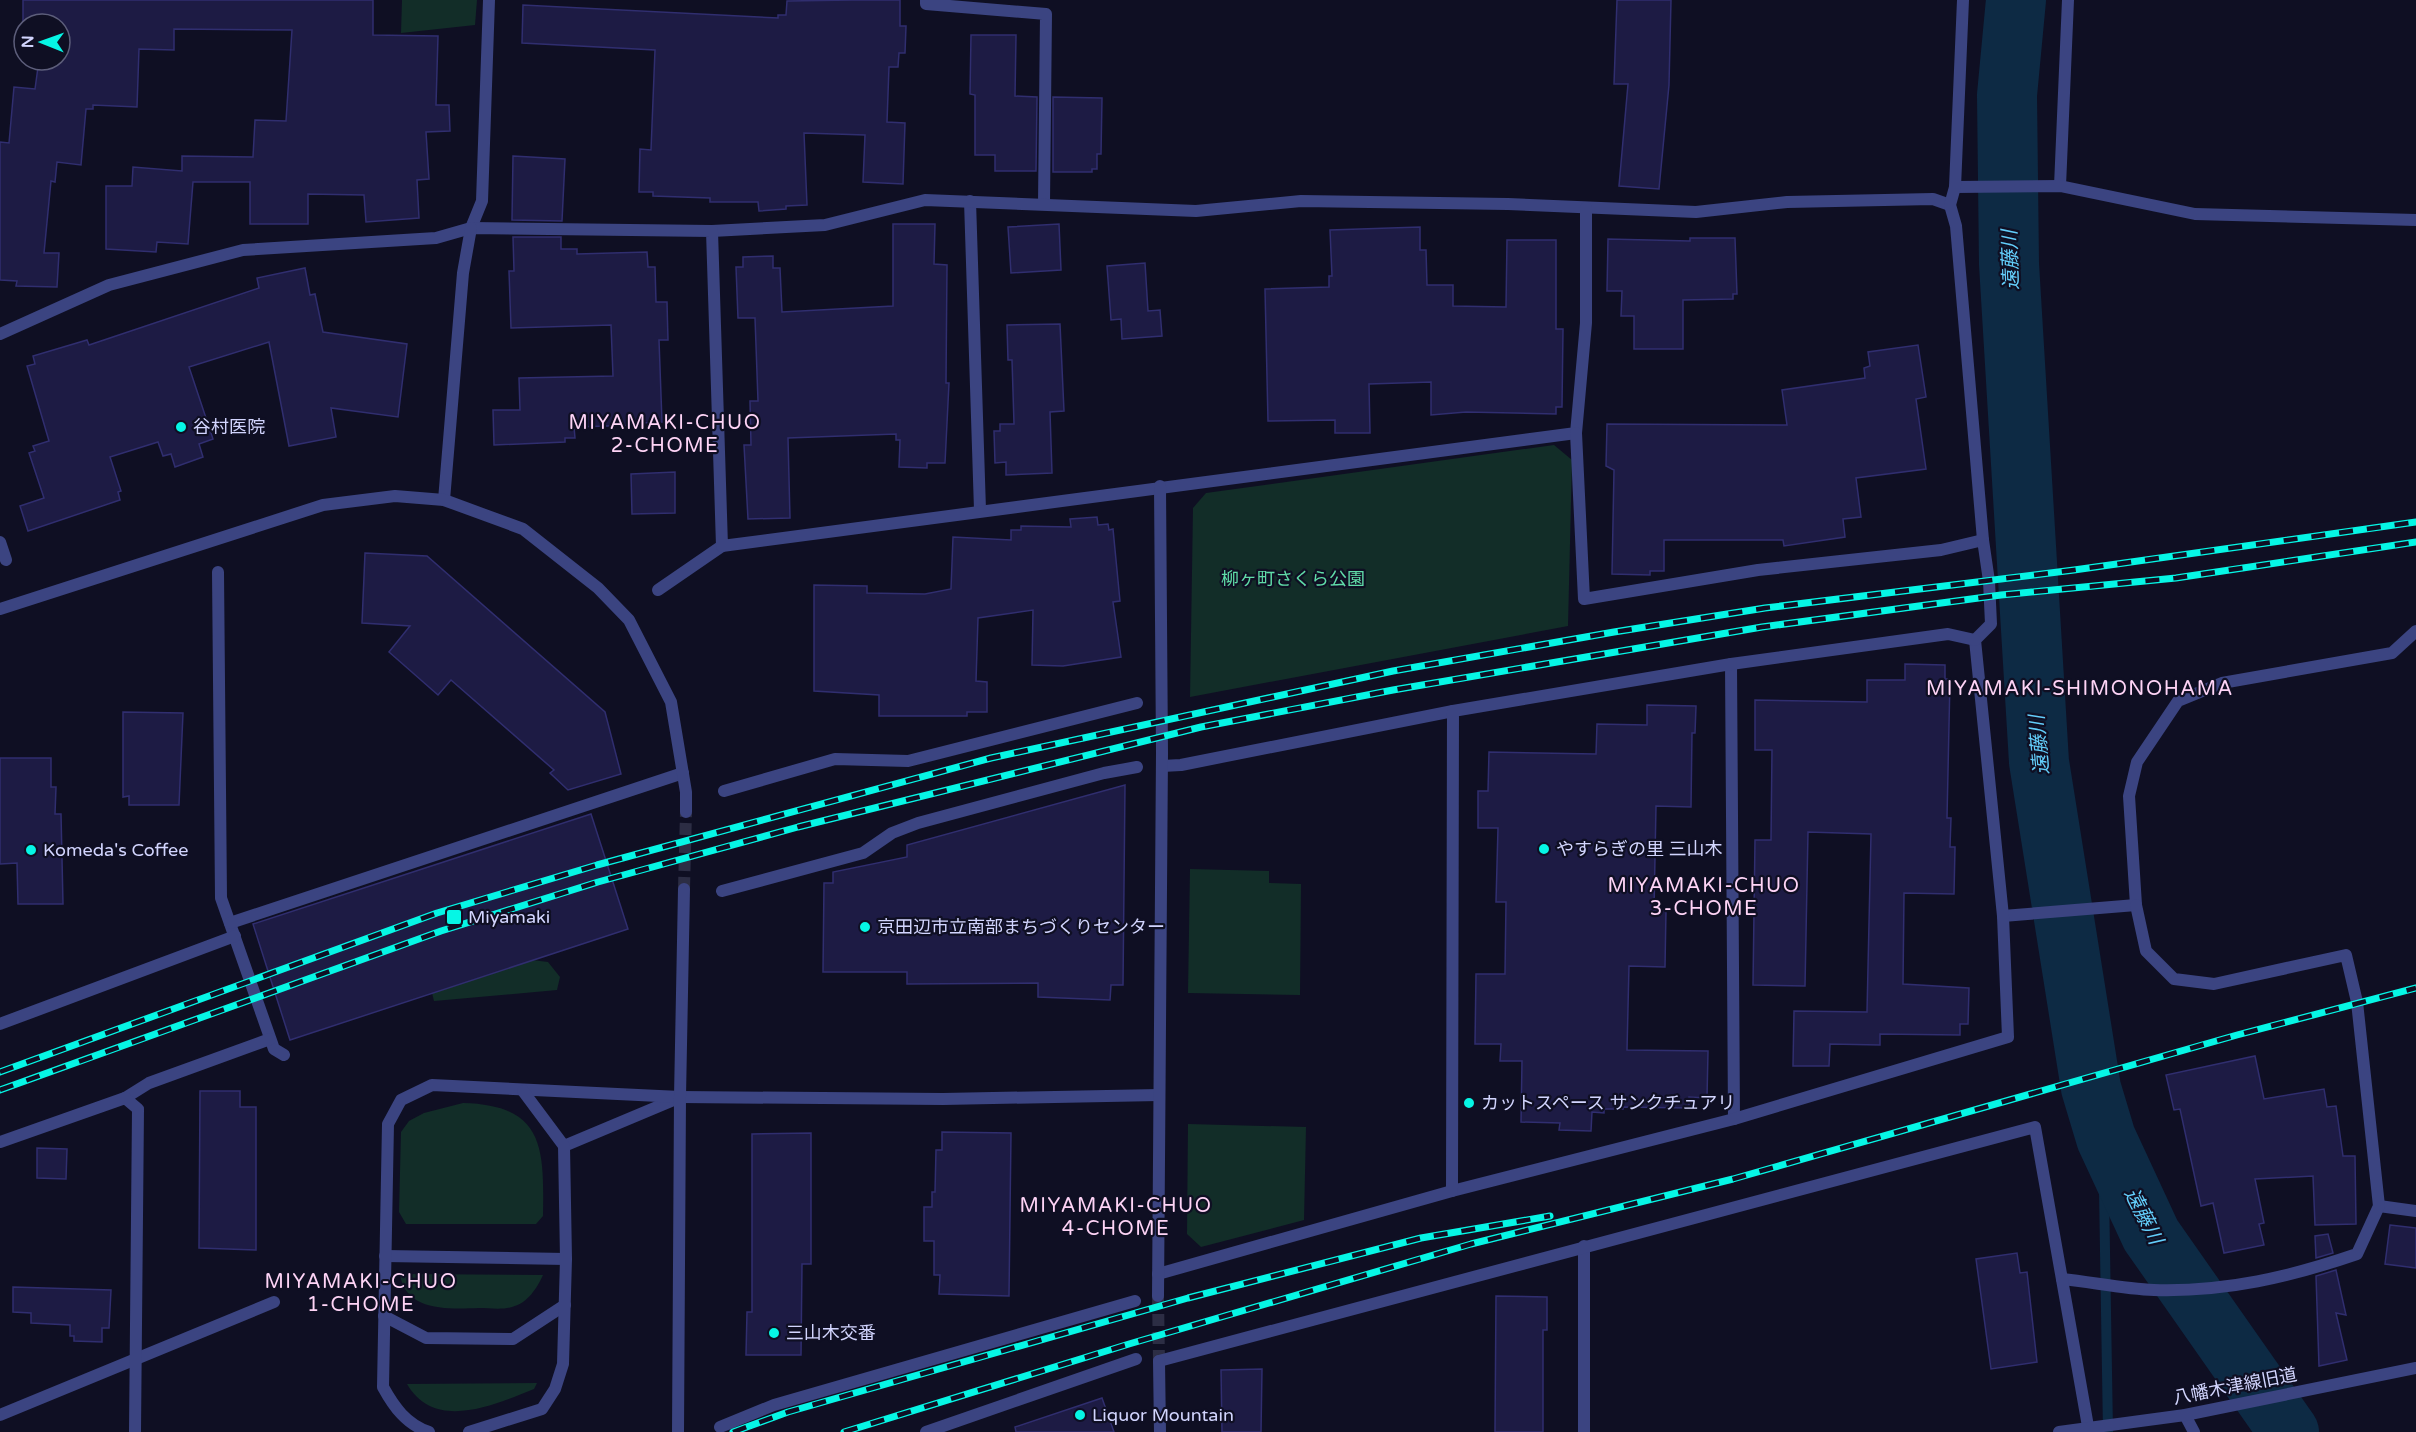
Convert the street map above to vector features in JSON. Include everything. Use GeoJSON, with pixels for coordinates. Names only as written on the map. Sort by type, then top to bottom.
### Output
{"type":"FeatureCollection","features":[{"type":"Feature","properties":{"kind":"street"},"geometry":{"type":"LineString","coordinates":[[444,500],[463,273],[471,228],[482,201],[489,0]]}},
{"type":"Feature","properties":{"kind":"street"},"geometry":{"type":"LineString","coordinates":[[926,0],[926,4],[1046,14],[1044,203]]}},
{"type":"Feature","properties":{"kind":"street"},"geometry":{"type":"LineString","coordinates":[[1963,0],[1955,187],[1950,205],[1956,226],[1983,540],[1989,581],[1991,624],[1975,640]]}},
{"type":"Feature","properties":{"kind":"street"},"geometry":{"type":"LineString","coordinates":[[2054,186],[2068,0]]}},
{"type":"Feature","properties":{"kind":"street"},"geometry":{"type":"LineString","coordinates":[[1955,187],[2054,186],[2195,214],[2416,220]]}},
{"type":"Feature","properties":{"kind":"street"},"geometry":{"type":"LineString","coordinates":[[0,334],[109,285],[243,250],[436,238],[471,228],[712,231],[825,225],[925,200],[1044,203],[1196,211],[1301,201],[1696,212],[1787,202],[1933,199],[1950,205]]}},
{"type":"Feature","properties":{"kind":"street"},"geometry":{"type":"LineString","coordinates":[[970,201],[980,510]]}},
{"type":"Feature","properties":{"kind":"street"},"geometry":{"type":"LineString","coordinates":[[1586,208],[1586,323],[1576,433],[1584,599],[1758,570],[1941,550],[1983,540]]}},
{"type":"Feature","properties":{"kind":"street"},"geometry":{"type":"LineString","coordinates":[[712,231],[722,546]]}},
{"type":"Feature","properties":{"kind":"street"},"geometry":{"type":"LineString","coordinates":[[658,590],[722,546],[1160,486],[1576,433]]}},
{"type":"Feature","properties":{"kind":"street"},"geometry":{"type":"LineString","coordinates":[[1158,1296],[1160,486]]}},
{"type":"Feature","properties":{"kind":"street"},"geometry":{"type":"LineString","coordinates":[[0,609],[323,505],[395,496],[444,500],[523,529],[598,588],[629,620],[671,702],[686,812]]}},
{"type":"Feature","properties":{"kind":"street"},"geometry":{"type":"LineString","coordinates":[[0,542],[6,560]]}},
{"type":"Feature","properties":{"kind":"street"},"geometry":{"type":"LineString","coordinates":[[218,572],[221,898],[274,1049],[284,1055]]}},
{"type":"Feature","properties":{"kind":"street"},"geometry":{"type":"LineString","coordinates":[[2062,1279],[2153,1290],[2222,1288],[2300,1274],[2357,1254],[2379,1206],[2357,1002],[2346,956],[2214,984],[2174,979],[2146,951],[2136,905],[2129,796],[2137,762],[2178,701],[2222,683],[2392,653],[2416,631]]}},
{"type":"Feature","properties":{"kind":"street"},"geometry":{"type":"LineString","coordinates":[[1161,766],[1181,765],[1453,711],[1731,664],[1948,634],[1975,640]]}},
{"type":"Feature","properties":{"kind":"street"},"geometry":{"type":"LineString","coordinates":[[1158,1274],[1452,1191],[1734,1119],[2008,1037],[2003,916],[1975,640]]}},
{"type":"Feature","properties":{"kind":"street"},"geometry":{"type":"LineString","coordinates":[[1731,664],[1734,1119]]}},
{"type":"Feature","properties":{"kind":"street"},"geometry":{"type":"LineString","coordinates":[[724,791],[835,759],[908,761],[1137,703]]}},
{"type":"Feature","properties":{"kind":"street"},"geometry":{"type":"LineString","coordinates":[[1452,1191],[1453,711]]}},
{"type":"Feature","properties":{"kind":"street"},"geometry":{"type":"LineString","coordinates":[[722,891],[862,853],[892,833],[918,823],[1104,773],[1137,767]]}},
{"type":"Feature","properties":{"kind":"street"},"geometry":{"type":"LineString","coordinates":[[230,923],[682,773]]}},
{"type":"Feature","properties":{"kind":"street"},"geometry":{"type":"LineString","coordinates":[[678,1432],[684,890]]}},
{"type":"Feature","properties":{"kind":"street"},"geometry":{"type":"LineString","coordinates":[[2003,916],[2136,905]]}},
{"type":"Feature","properties":{"kind":"street"},"geometry":{"type":"LineString","coordinates":[[0,1024],[235,936]]}},
{"type":"Feature","properties":{"kind":"street"},"geometry":{"type":"LineString","coordinates":[[0,1142],[125,1098],[148,1083],[270,1039]]}},
{"type":"Feature","properties":{"kind":"street"},"geometry":{"type":"LineString","coordinates":[[429,1432],[420,1429],[396,1411],[383,1387],[388,1124],[402,1100],[432,1085],[488,1086],[523,1092],[680,1097],[943,1099],[1159,1095]]}},
{"type":"Feature","properties":{"kind":"street"},"geometry":{"type":"LineString","coordinates":[[469,1432],[542,1409],[555,1389],[563,1365],[566,1305],[564,1146],[523,1092]]}},
{"type":"Feature","properties":{"kind":"street"},"geometry":{"type":"LineString","coordinates":[[564,1146],[680,1097]]}},
{"type":"Feature","properties":{"kind":"street"},"geometry":{"type":"LineString","coordinates":[[125,1098],[138,1109],[135,1432]]}},
{"type":"Feature","properties":{"kind":"street"},"geometry":{"type":"LineString","coordinates":[[1160,1432],[1159,1361],[2035,1126],[2089,1430]]}},
{"type":"Feature","properties":{"kind":"street"},"geometry":{"type":"LineString","coordinates":[[2379,1206],[2416,1211]]}},
{"type":"Feature","properties":{"kind":"street"},"geometry":{"type":"LineString","coordinates":[[1584,1246],[1584,1432]]}},
{"type":"Feature","properties":{"kind":"street"},"geometry":{"type":"LineString","coordinates":[[386,1257],[566,1259]]}},
{"type":"Feature","properties":{"kind":"street"},"geometry":{"type":"LineString","coordinates":[[720,1427],[774,1405],[1135,1301]]}},
{"type":"Feature","properties":{"kind":"street"},"geometry":{"type":"LineString","coordinates":[[0,1415],[274,1302]]}},
{"type":"Feature","properties":{"kind":"street"},"geometry":{"type":"LineString","coordinates":[[384,1316],[426,1338],[513,1339],[566,1305]]}},
{"type":"Feature","properties":{"kind":"street"},"geometry":{"type":"LineString","coordinates":[[926,1432],[1136,1359]]}},
{"type":"Feature","properties":{"kind":"street","name":"八幡木津線旧道"},"geometry":{"type":"LineString","coordinates":[[2059,1432],[2089,1430],[2185,1415],[2416,1368]]}},
{"type":"Feature","properties":{"kind":"street"},"geometry":{"type":"LineString","coordinates":[[2185,1415],[2194,1432]]}},
{"type":"Feature","properties":{"kind":"green space"},"geometry":{"type":"Polygon","coordinates":[[[402,0],[477,0],[475,25],[401,33],[402,0]]]}},
{"type":"Feature","properties":{"kind":"green space","name":"柳ヶ町さくら公園"},"geometry":{"type":"Polygon","coordinates":[[[1554,445],[1572,460],[1568,626],[1190,697],[1193,508],[1206,493],[1554,445]]]}},
{"type":"Feature","properties":{"kind":"green space"},"geometry":{"type":"Polygon","coordinates":[[[1190,869],[1269,871],[1269,883],[1301,884],[1300,995],[1188,993],[1190,869]]]}},
{"type":"Feature","properties":{"kind":"green space"},"geometry":{"type":"Polygon","coordinates":[[[532,960],[548,962],[560,977],[557,990],[434,1001],[432,993],[532,960]]]}},
{"type":"Feature","properties":{"kind":"green space"},"geometry":{"type":"Polygon","coordinates":[[[463,1103],[490,1106],[510,1112],[525,1122],[534,1135],[540,1151],[543,1192],[543,1216],[536,1224],[406,1224],[399,1212],[401,1132],[409,1121],[424,1113],[463,1103]]]}},
{"type":"Feature","properties":{"kind":"green space"},"geometry":{"type":"Polygon","coordinates":[[[1188,1124],[1306,1127],[1304,1220],[1201,1247],[1187,1234],[1188,1124]]]}},
{"type":"Feature","properties":{"kind":"green space"},"geometry":{"type":"Polygon","coordinates":[[[400,1274],[543,1275],[531,1294],[523,1302],[512,1307],[442,1308],[419,1302],[410,1295],[400,1274]]]}},
{"type":"Feature","properties":{"kind":"green space"},"geometry":{"type":"Polygon","coordinates":[[[537,1383],[534,1389],[501,1402],[484,1407],[449,1411],[433,1407],[419,1399],[407,1384],[537,1383]]]}},
{"type":"Feature","properties":{"kind":"building"},"geometry":{"type":"Polygon","coordinates":[[[23,0],[373,0],[373,35],[438,36],[436,105],[449,105],[450,131],[426,132],[429,179],[417,180],[419,218],[366,222],[364,195],[308,194],[308,224],[250,224],[250,182],[193,182],[188,244],[157,242],[156,252],[106,249],[106,186],[132,186],[133,167],[182,171],[182,156],[253,157],[255,120],[286,121],[292,30],[174,29],[174,50],[139,49],[137,107],[93,105],[93,109],[86,109],[81,165],[57,162],[55,182],[51,181],[44,253],[59,253],[57,287],[16,286],[17,281],[0,280],[0,142],[9,143],[14,87],[35,89],[37,72],[72,72],[72,12],[23,12],[23,0]]]}},
{"type":"Feature","properties":{"kind":"building"},"geometry":{"type":"Polygon","coordinates":[[[900,0],[900,26],[906,26],[905,53],[899,53],[898,67],[889,67],[887,122],[905,123],[903,184],[863,182],[865,135],[804,133],[807,205],[786,206],[786,209],[759,211],[758,202],[710,202],[710,198],[653,196],[653,192],[639,192],[640,149],[651,150],[655,50],[522,43],[523,5],[778,18],[778,15],[786,15],[787,1],[900,0]]]}},
{"type":"Feature","properties":{"kind":"building"},"geometry":{"type":"Polygon","coordinates":[[[1617,0],[1671,0],[1669,85],[1659,189],[1619,186],[1628,84],[1614,84],[1617,0]]]}},
{"type":"Feature","properties":{"kind":"building"},"geometry":{"type":"Polygon","coordinates":[[[971,35],[1016,35],[1015,96],[1037,97],[1036,171],[995,171],[995,155],[975,155],[975,95],[970,94],[971,35]]]}},
{"type":"Feature","properties":{"kind":"building"},"geometry":{"type":"Polygon","coordinates":[[[1053,97],[1102,98],[1101,154],[1097,154],[1097,169],[1092,169],[1092,172],[1053,172],[1053,97]]]}},
{"type":"Feature","properties":{"kind":"building"},"geometry":{"type":"Polygon","coordinates":[[[513,156],[565,159],[562,221],[512,220],[513,156]]]}},
{"type":"Feature","properties":{"kind":"building"},"geometry":{"type":"Polygon","coordinates":[[[893,224],[935,224],[934,264],[947,265],[946,383],[949,383],[945,463],[927,463],[927,468],[899,467],[900,440],[896,440],[896,434],[788,438],[790,518],[748,519],[744,445],[751,445],[750,401],[758,401],[755,318],[738,318],[736,267],[743,267],[743,257],[773,256],[773,268],[780,268],[782,312],[893,306],[893,224]]]}},
{"type":"Feature","properties":{"kind":"building"},"geometry":{"type":"Polygon","coordinates":[[[1059,224],[1061,270],[1011,273],[1008,227],[1059,224]]]}},
{"type":"Feature","properties":{"kind":"building"},"geometry":{"type":"Polygon","coordinates":[[[1420,227],[1420,250],[1426,250],[1427,285],[1453,285],[1453,306],[1506,307],[1507,240],[1556,240],[1556,329],[1563,329],[1562,407],[1556,407],[1556,414],[1466,412],[1431,415],[1431,382],[1369,384],[1370,433],[1335,433],[1335,420],[1268,421],[1265,289],[1329,287],[1329,276],[1332,276],[1330,230],[1420,227]]]}},
{"type":"Feature","properties":{"kind":"building"},"geometry":{"type":"Polygon","coordinates":[[[513,237],[561,237],[561,249],[577,249],[577,254],[647,252],[648,267],[655,267],[656,302],[667,302],[668,340],[659,340],[662,422],[642,423],[642,425],[574,427],[575,438],[565,438],[565,442],[494,445],[493,410],[520,410],[519,378],[613,376],[611,325],[511,328],[509,271],[514,271],[513,237]]]}},
{"type":"Feature","properties":{"kind":"building"},"geometry":{"type":"Polygon","coordinates":[[[1690,238],[1735,238],[1737,294],[1733,294],[1733,299],[1683,300],[1683,349],[1634,349],[1634,316],[1621,316],[1622,291],[1607,291],[1608,239],[1690,241],[1690,238]]]}},
{"type":"Feature","properties":{"kind":"building"},"geometry":{"type":"Polygon","coordinates":[[[1145,263],[1148,311],[1160,310],[1162,336],[1122,339],[1121,319],[1111,320],[1107,266],[1145,263]]]}},
{"type":"Feature","properties":{"kind":"building"},"geometry":{"type":"Polygon","coordinates":[[[305,268],[310,295],[315,294],[323,332],[407,344],[398,417],[331,408],[336,437],[289,446],[269,342],[189,367],[213,439],[199,444],[203,457],[175,467],[171,454],[163,456],[158,442],[110,457],[121,491],[118,492],[120,500],[28,531],[20,506],[44,498],[29,453],[35,451],[33,446],[49,441],[27,366],[35,364],[33,356],[87,340],[89,345],[259,288],[257,278],[305,268]]]}},
{"type":"Feature","properties":{"kind":"building"},"geometry":{"type":"Polygon","coordinates":[[[1060,324],[1064,411],[1050,412],[1052,473],[1006,475],[1006,462],[995,463],[994,431],[1000,431],[1000,424],[1014,424],[1012,360],[1008,360],[1007,325],[1060,324]]]}},
{"type":"Feature","properties":{"kind":"building"},"geometry":{"type":"Polygon","coordinates":[[[1918,345],[1926,397],[1916,399],[1926,469],[1856,478],[1861,517],[1843,519],[1845,537],[1784,546],[1783,540],[1664,540],[1664,571],[1650,571],[1650,575],[1612,574],[1614,470],[1606,466],[1607,424],[1787,425],[1782,390],[1865,378],[1864,368],[1870,366],[1868,352],[1918,345]]]}},
{"type":"Feature","properties":{"kind":"building"},"geometry":{"type":"Polygon","coordinates":[[[675,472],[675,513],[632,514],[631,474],[675,472]]]}},
{"type":"Feature","properties":{"kind":"building"},"geometry":{"type":"Polygon","coordinates":[[[1097,517],[1098,525],[1108,524],[1109,530],[1113,529],[1120,601],[1113,602],[1121,657],[1063,666],[1032,665],[1033,610],[978,618],[976,681],[987,682],[987,712],[967,712],[967,716],[879,716],[879,695],[814,691],[814,585],[867,586],[867,593],[925,594],[951,589],[953,537],[1011,540],[1011,530],[1021,530],[1021,526],[1071,527],[1070,519],[1097,517]]]}},
{"type":"Feature","properties":{"kind":"building"},"geometry":{"type":"Polygon","coordinates":[[[365,553],[427,556],[605,712],[621,774],[568,790],[550,773],[554,770],[451,680],[438,695],[389,652],[410,626],[362,623],[365,553]]]}},
{"type":"Feature","properties":{"kind":"building"},"geometry":{"type":"Polygon","coordinates":[[[1905,664],[1945,665],[1945,679],[1950,679],[1947,818],[1951,818],[1950,847],[1955,847],[1954,894],[1904,893],[1903,984],[1969,988],[1968,1024],[1960,1024],[1960,1035],[1880,1034],[1880,1045],[1830,1044],[1829,1066],[1793,1066],[1794,1011],[1867,1012],[1871,834],[1808,832],[1805,986],[1753,985],[1755,840],[1771,840],[1772,750],[1755,750],[1755,700],[1867,702],[1867,680],[1905,680],[1905,664]]]}},
{"type":"Feature","properties":{"kind":"building"},"geometry":{"type":"Polygon","coordinates":[[[1647,705],[1696,706],[1695,733],[1692,733],[1691,807],[1656,806],[1654,910],[1666,910],[1665,967],[1629,966],[1627,1050],[1708,1051],[1707,1098],[1689,1097],[1689,1108],[1623,1107],[1623,1109],[1604,1109],[1604,1113],[1592,1112],[1591,1131],[1559,1130],[1560,1123],[1521,1122],[1522,1061],[1500,1061],[1501,1044],[1475,1044],[1476,974],[1505,974],[1506,902],[1496,902],[1498,828],[1478,828],[1478,791],[1488,791],[1489,752],[1596,754],[1597,724],[1647,725],[1647,705]]]}},
{"type":"Feature","properties":{"kind":"building"},"geometry":{"type":"Polygon","coordinates":[[[123,712],[183,713],[179,805],[129,805],[129,796],[123,797],[123,712]]]}},
{"type":"Feature","properties":{"kind":"building","name":"Komeda's Coffee"},"geometry":{"type":"Polygon","coordinates":[[[0,758],[51,758],[51,787],[56,787],[55,814],[61,814],[63,904],[18,904],[17,863],[0,864],[0,758]]]}},
{"type":"Feature","properties":{"kind":"building"},"geometry":{"type":"Polygon","coordinates":[[[1125,785],[1123,985],[1111,985],[1110,1000],[1038,997],[1038,983],[907,984],[907,972],[823,972],[824,883],[833,883],[833,872],[907,857],[907,845],[1125,785]]]}},
{"type":"Feature","properties":{"kind":"building"},"geometry":{"type":"Polygon","coordinates":[[[591,814],[628,929],[290,1040],[253,924],[591,814]]]}},
{"type":"Feature","properties":{"kind":"building"},"geometry":{"type":"Polygon","coordinates":[[[2255,1056],[2264,1099],[2324,1089],[2327,1107],[2336,1106],[2343,1156],[2355,1156],[2356,1224],[2315,1225],[2313,1176],[2255,1179],[2264,1223],[2259,1224],[2264,1245],[2224,1253],[2213,1203],[2201,1206],[2180,1109],[2174,1110],[2166,1075],[2255,1056]]]}},
{"type":"Feature","properties":{"kind":"building"},"geometry":{"type":"Polygon","coordinates":[[[200,1091],[240,1091],[240,1107],[256,1107],[256,1250],[199,1248],[200,1091]]]}},
{"type":"Feature","properties":{"kind":"building"},"geometry":{"type":"Polygon","coordinates":[[[942,1132],[1011,1133],[1009,1296],[939,1294],[940,1275],[934,1275],[934,1241],[924,1241],[924,1207],[932,1207],[932,1192],[935,1192],[936,1150],[942,1150],[942,1132]]]}},
{"type":"Feature","properties":{"kind":"building"},"geometry":{"type":"Polygon","coordinates":[[[811,1133],[811,1264],[802,1264],[801,1355],[746,1355],[747,1312],[752,1312],[752,1134],[811,1133]]]}},
{"type":"Feature","properties":{"kind":"building"},"geometry":{"type":"Polygon","coordinates":[[[37,1148],[67,1149],[66,1179],[37,1178],[37,1148]]]}},
{"type":"Feature","properties":{"kind":"building"},"geometry":{"type":"Polygon","coordinates":[[[2390,1225],[2416,1228],[2416,1268],[2385,1264],[2390,1225]]]}},
{"type":"Feature","properties":{"kind":"building"},"geometry":{"type":"Polygon","coordinates":[[[2328,1234],[2333,1253],[2316,1258],[2315,1236],[2328,1234]]]}},
{"type":"Feature","properties":{"kind":"building"},"geometry":{"type":"Polygon","coordinates":[[[2017,1253],[2020,1273],[2027,1272],[2037,1362],[1991,1369],[1976,1259],[2017,1253]]]}},
{"type":"Feature","properties":{"kind":"building"},"geometry":{"type":"Polygon","coordinates":[[[2336,1270],[2346,1315],[2336,1313],[2347,1360],[2319,1366],[2316,1276],[2336,1270]]]}},
{"type":"Feature","properties":{"kind":"building"},"geometry":{"type":"Polygon","coordinates":[[[13,1287],[111,1290],[109,1328],[102,1328],[102,1342],[74,1341],[74,1336],[70,1336],[70,1325],[31,1323],[31,1313],[13,1312],[13,1287]]]}},
{"type":"Feature","properties":{"kind":"building"},"geometry":{"type":"Polygon","coordinates":[[[1496,1296],[1547,1297],[1547,1330],[1543,1330],[1543,1432],[1495,1432],[1496,1296]]]}},
{"type":"Feature","properties":{"kind":"building"},"geometry":{"type":"Polygon","coordinates":[[[1262,1369],[1261,1432],[1222,1432],[1221,1370],[1262,1369]]]}},
{"type":"Feature","properties":{"kind":"building","name":"Liquor Mountain"},"geometry":{"type":"Polygon","coordinates":[[[1102,1398],[1114,1432],[1016,1432],[1015,1427],[1102,1398]]]}},
{"type":"Feature","properties":{"kind":"waterway","name":"遠藤川"},"geometry":{"type":"LineString","coordinates":[[2016,0],[2007,95],[2009,264],[2039,762],[2091,1088],[2106,1138],[2151,1235],[2289,1432]]}},
{"type":"Feature","properties":{"kind":"waterway"},"geometry":{"type":"LineString","coordinates":[[2103,1129],[2108,1432]]}},
{"type":"Feature","properties":{"kind":"tunnel"},"geometry":{"type":"LineString","coordinates":[[684,889],[686,812]]}},
{"type":"Feature","properties":{"kind":"tunnel"},"geometry":{"type":"LineString","coordinates":[[1158,1296],[1159,1361]]}},
{"type":"Feature","properties":{"kind":"railway"},"geometry":{"type":"LineString","coordinates":[[0,1072],[437,913],[597,865],[991,758],[1393,671],[1614,632],[1765,608],[2074,570],[2416,522]]}},
{"type":"Feature","properties":{"kind":"railway"},"geometry":{"type":"LineString","coordinates":[[0,1090],[441,931],[598,882],[798,827],[1201,727],[1393,690],[1762,627],[2001,595],[2176,578],[2416,542]]}},
{"type":"Feature","properties":{"kind":"railway"},"geometry":{"type":"LineString","coordinates":[[844,1432],[1129,1344],[1471,1244],[1733,1179],[2237,1035],[2416,988]]}},
{"type":"Feature","properties":{"kind":"railway"},"geometry":{"type":"LineString","coordinates":[[733,1432],[788,1412],[1188,1298],[1421,1238],[1550,1216]]}},
{"type":"Feature","properties":{"kind":"place","name":"谷村医院"},"geometry":{"type":"Point","coordinates":[181,427]}},
{"type":"Feature","properties":{"kind":"place","name":"やすらぎの里 三山木"},"geometry":{"type":"Point","coordinates":[1544,849]}},
{"type":"Feature","properties":{"kind":"place","name":"Komeda's Coffee"},"geometry":{"type":"Point","coordinates":[31,850]}},
{"type":"Feature","properties":{"kind":"place","name":"Miyamaki"},"geometry":{"type":"Point","coordinates":[454,917]}},
{"type":"Feature","properties":{"kind":"place","name":"京田辺市立南部まちづくりセンター"},"geometry":{"type":"Point","coordinates":[865,927]}},
{"type":"Feature","properties":{"kind":"place","name":"カットスペース サンクチュアリ"},"geometry":{"type":"Point","coordinates":[1469,1103]}},
{"type":"Feature","properties":{"kind":"place","name":"三山木交番"},"geometry":{"type":"Point","coordinates":[774,1333]}},
{"type":"Feature","properties":{"kind":"place","name":"Liquor Mountain"},"geometry":{"type":"Point","coordinates":[1080,1415]}},
{"type":"Feature","properties":{"kind":"district","name":"MIYAMAKI-CHUO 2-CHOME"},"geometry":{"type":"Point","coordinates":[665,434]}},
{"type":"Feature","properties":{"kind":"district","name":"MIYAMAKI-SHIMONOHAMA"},"geometry":{"type":"Point","coordinates":[2080,688]}},
{"type":"Feature","properties":{"kind":"district","name":"MIYAMAKI-CHUO 3-CHOME"},"geometry":{"type":"Point","coordinates":[1704,896]}},
{"type":"Feature","properties":{"kind":"district","name":"MIYAMAKI-CHUO 4-CHOME"},"geometry":{"type":"Point","coordinates":[1116,1216]}},
{"type":"Feature","properties":{"kind":"district","name":"MIYAMAKI-CHUO 1-CHOME"},"geometry":{"type":"Point","coordinates":[361,1292]}}]}
